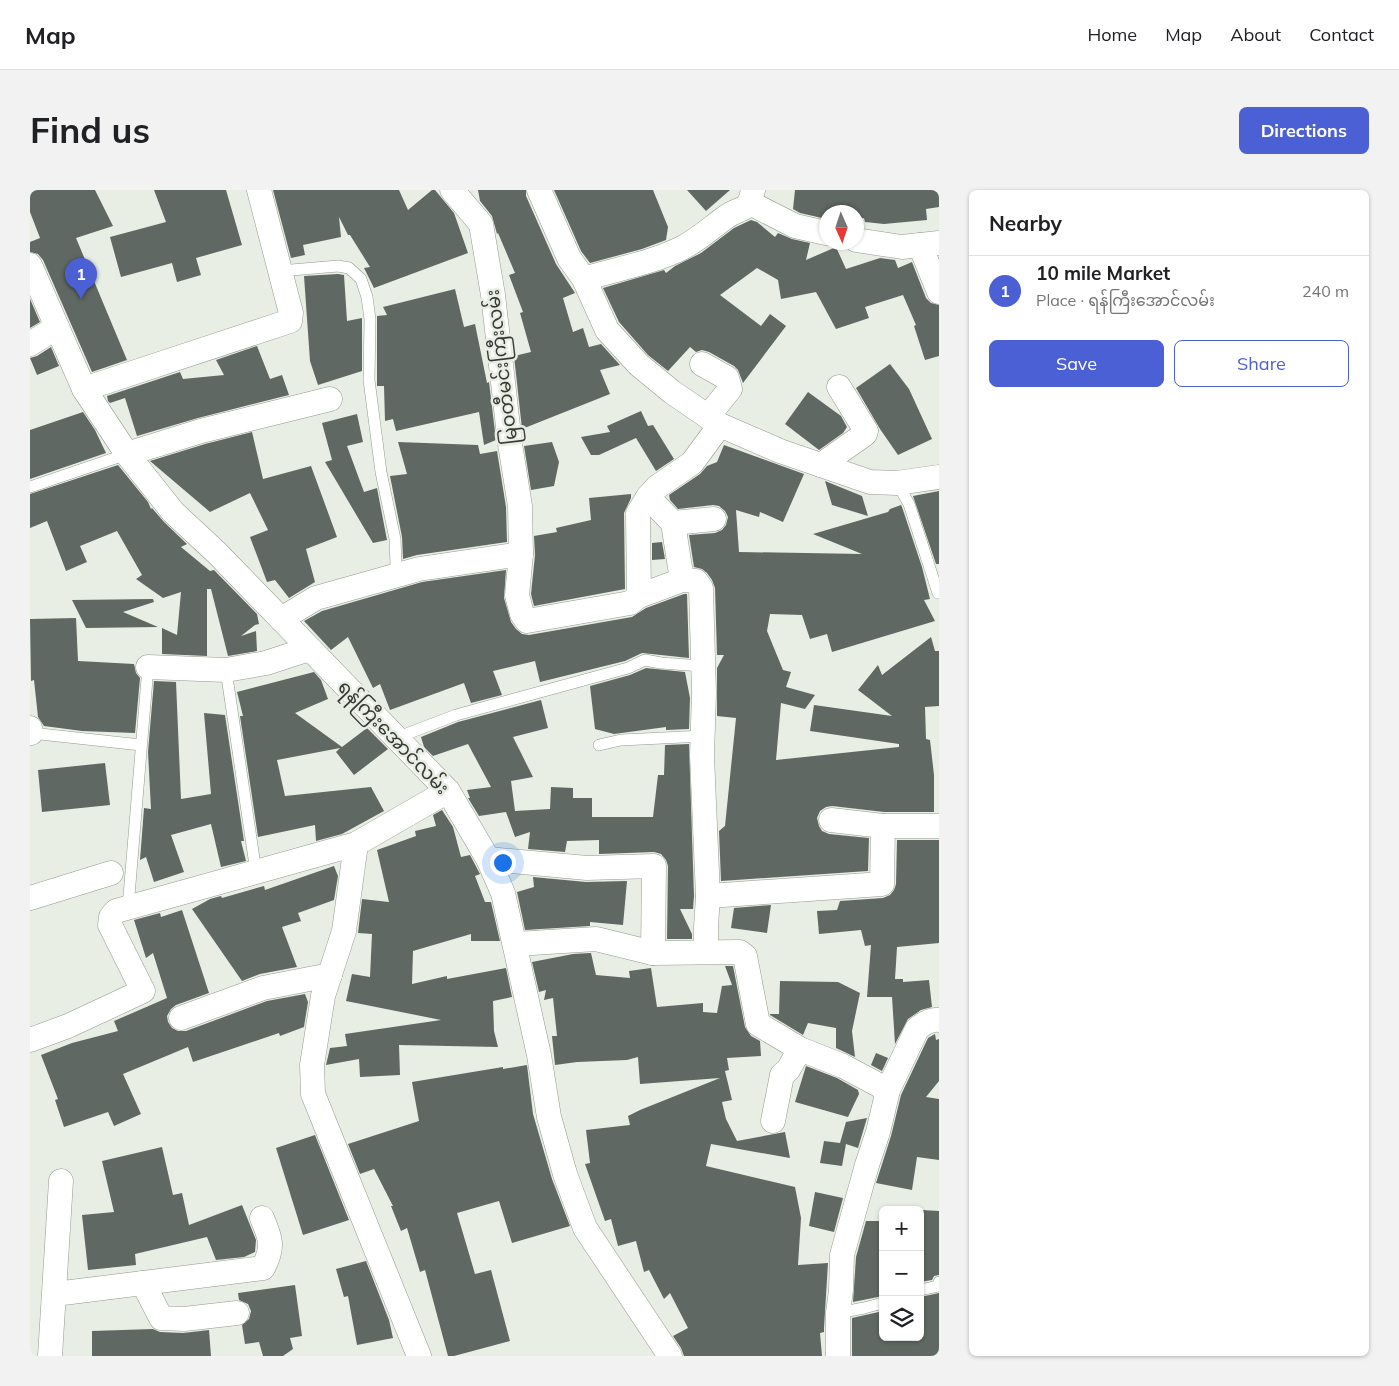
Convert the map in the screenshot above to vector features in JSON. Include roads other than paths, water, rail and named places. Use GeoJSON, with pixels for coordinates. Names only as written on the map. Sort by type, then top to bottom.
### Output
{"type":"FeatureCollection","features":[{"type":"Feature","properties":{"kind":"street"},"geometry":{"type":"LineString","coordinates":[[84,389],[290,321],[291,313],[259,190]]}},
{"type":"Feature","properties":{"kind":"street","name":"မြဝတီမင်းကြီးလမ်း"},"geometry":{"type":"LineString","coordinates":[[452,190],[481,224],[493,295],[510,444],[520,506],[522,554],[518,595],[522,614],[528,621],[630,603],[639,596]]}},
{"type":"Feature","properties":{"kind":"street"},"geometry":{"type":"LineString","coordinates":[[539,190],[569,258],[584,279],[607,330],[632,358],[672,392],[715,420],[780,451],[870,482],[897,482],[939,478]]}},
{"type":"Feature","properties":{"kind":"street"},"geometry":{"type":"LineString","coordinates":[[584,279],[658,257],[683,247],[734,211],[747,207],[752,197],[795,226],[819,231]]}},
{"type":"Feature","properties":{"kind":"street"},"geometry":{"type":"LineString","coordinates":[[864,241],[902,247],[930,244],[939,292]]}},
{"type":"Feature","properties":{"kind":"street","name":"ရန်ကြီးအောင်လမ်း"},"geometry":{"type":"LineString","coordinates":[[30,265],[84,389],[126,454],[173,512],[217,553],[448,791],[488,860],[503,893],[516,944],[539,1055],[549,1117],[565,1174],[586,1228],[670,1356]]}},
{"type":"Feature","properties":{"kind":"street"},"geometry":{"type":"LineString","coordinates":[[30,344],[57,328]]}},
{"type":"Feature","properties":{"kind":"street"},"geometry":{"type":"LineString","coordinates":[[702,364],[727,378],[730,389],[692,463],[657,487],[648,496],[638,513],[639,596],[682,580],[696,581],[701,588],[704,736],[702,756],[708,896],[706,952]]}},
{"type":"Feature","properties":{"kind":"street"},"geometry":{"type":"LineString","coordinates":[[821,465],[865,434],[866,431],[839,387]]}},
{"type":"Feature","properties":{"kind":"street"},"geometry":{"type":"LineString","coordinates":[[126,454],[201,431],[330,399]]}},
{"type":"Feature","properties":{"kind":"street"},"geometry":{"type":"LineString","coordinates":[[648,496],[673,523],[682,580]]}},
{"type":"Feature","properties":{"kind":"street"},"geometry":{"type":"LineString","coordinates":[[673,523],[714,519]]}},
{"type":"Feature","properties":{"kind":"street"},"geometry":{"type":"LineString","coordinates":[[281,619],[316,598],[419,569],[522,554]]}},
{"type":"Feature","properties":{"kind":"street"},"geometry":{"type":"LineString","coordinates":[[148,667],[226,670],[266,663],[309,649]]}},
{"type":"Feature","properties":{"kind":"street"},"geometry":{"type":"LineString","coordinates":[[30,1040],[68,1026],[143,991],[110,925],[111,917],[116,911],[356,844],[448,791]]}},
{"type":"Feature","properties":{"kind":"street"},"geometry":{"type":"LineString","coordinates":[[831,820],[883,826],[939,826]]}},
{"type":"Feature","properties":{"kind":"street"},"geometry":{"type":"LineString","coordinates":[[708,896],[882,884],[883,826]]}},
{"type":"Feature","properties":{"kind":"street"},"geometry":{"type":"LineString","coordinates":[[356,844],[344,931],[324,996],[312,1065],[314,1094],[419,1356]]}},
{"type":"Feature","properties":{"kind":"street"},"geometry":{"type":"LineString","coordinates":[[488,860],[587,868],[654,866],[653,953]]}},
{"type":"Feature","properties":{"kind":"street"},"geometry":{"type":"LineString","coordinates":[[30,898],[111,872]]}},
{"type":"Feature","properties":{"kind":"street"},"geometry":{"type":"LineString","coordinates":[[516,944],[596,939],[653,953],[706,952],[743,954],[758,1024],[800,1049],[844,1066],[888,1090]]}},
{"type":"Feature","properties":{"kind":"street"},"geometry":{"type":"LineString","coordinates":[[181,1018],[263,988],[330,975]]}},
{"type":"Feature","properties":{"kind":"street"},"geometry":{"type":"LineString","coordinates":[[838,1356],[838,1313],[842,1255],[878,1132],[888,1090],[917,1029],[925,1023],[936,1019],[939,1020]]}},
{"type":"Feature","properties":{"kind":"street"},"geometry":{"type":"LineString","coordinates":[[773,1121],[782,1076],[788,1070],[800,1049]]}},
{"type":"Feature","properties":{"kind":"street"},"geometry":{"type":"LineString","coordinates":[[50,1356],[61,1181]]}},
{"type":"Feature","properties":{"kind":"street"},"geometry":{"type":"LineString","coordinates":[[55,1294],[264,1268],[268,1259],[271,1240],[262,1218]]}},
{"type":"Feature","properties":{"kind":"street"},"geometry":{"type":"LineString","coordinates":[[142,1283],[161,1318],[184,1319],[237,1313]]}},
{"type":"Feature","properties":{"kind":"lane"},"geometry":{"type":"LineString","coordinates":[[280,271],[338,266],[349,268],[361,279],[367,296],[370,320],[369,380],[381,472],[395,539],[396,565],[402,574]]}},
{"type":"Feature","properties":{"kind":"lane"},"geometry":{"type":"LineString","coordinates":[[30,487],[126,454]]}},
{"type":"Feature","properties":{"kind":"lane"},"geometry":{"type":"LineString","coordinates":[[897,482],[908,504],[938,593]]}},
{"type":"Feature","properties":{"kind":"lane"},"geometry":{"type":"LineString","coordinates":[[396,738],[456,715],[628,668],[645,660],[702,666]]}},
{"type":"Feature","properties":{"kind":"lane"},"geometry":{"type":"LineString","coordinates":[[128,908],[148,667]]}},
{"type":"Feature","properties":{"kind":"lane"},"geometry":{"type":"LineString","coordinates":[[226,670],[256,872]]}},
{"type":"Feature","properties":{"kind":"lane"},"geometry":{"type":"LineString","coordinates":[[30,731],[141,744]]}},
{"type":"Feature","properties":{"kind":"lane"},"geometry":{"type":"LineString","coordinates":[[599,745],[621,740],[704,736]]}},
{"type":"Feature","properties":{"kind":"lane"},"geometry":{"type":"LineString","coordinates":[[924,1289],[938,1286],[939,1282]]}},
{"type":"Feature","properties":{"kind":"lane"},"geometry":{"type":"LineString","coordinates":[[838,1313],[879,1304]]}},
{"type":"Feature","properties":{"kind":"place","name":"10 mile Market"},"geometry":{"type":"Point","coordinates":[81,299]}}]}
